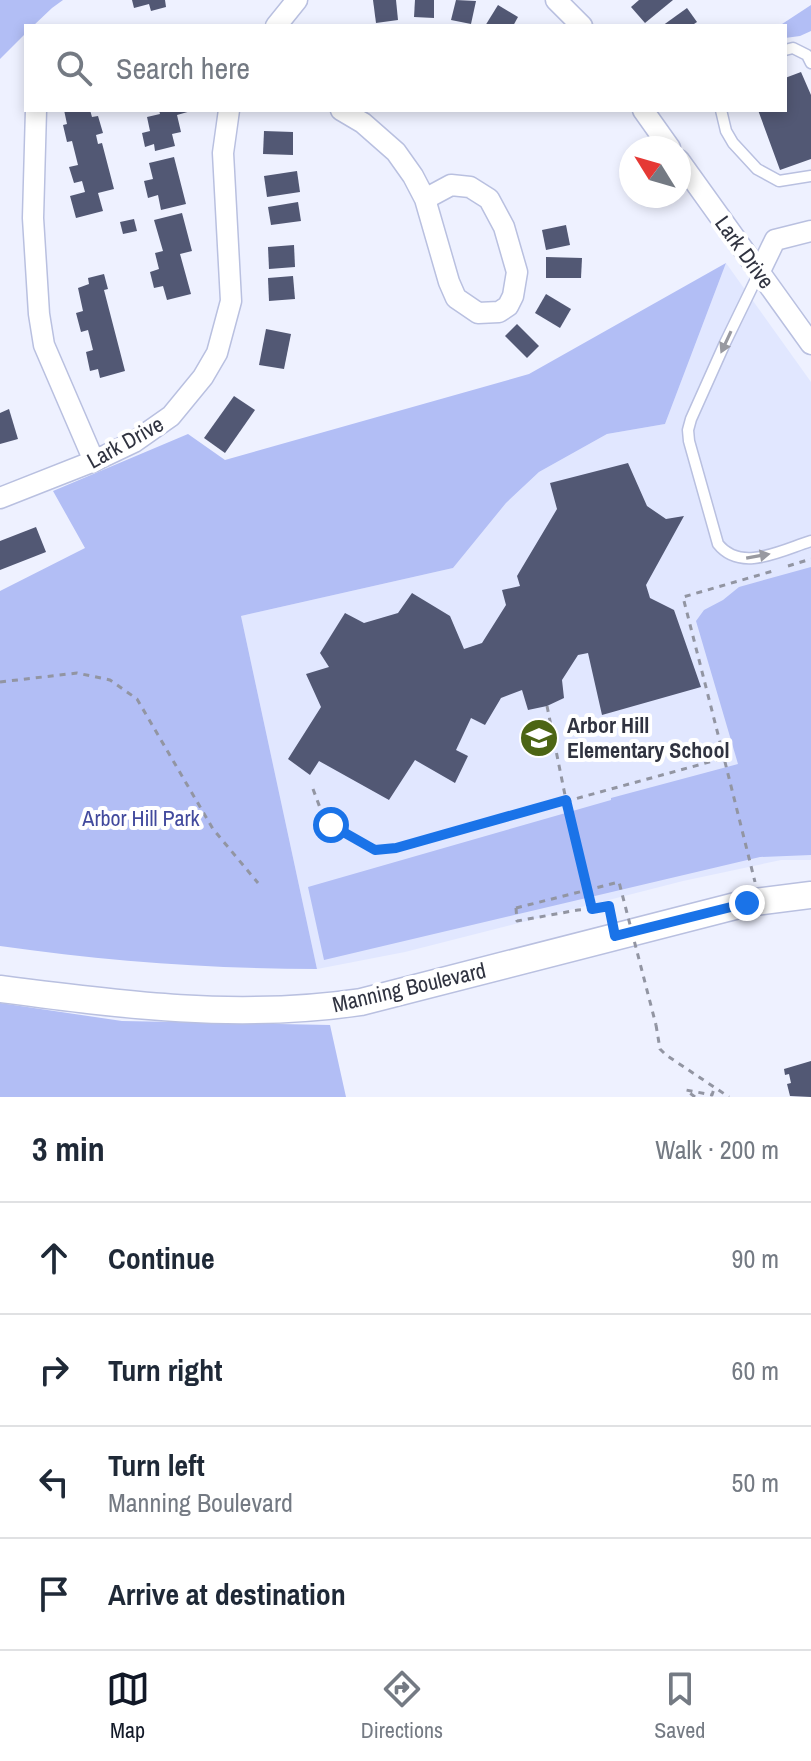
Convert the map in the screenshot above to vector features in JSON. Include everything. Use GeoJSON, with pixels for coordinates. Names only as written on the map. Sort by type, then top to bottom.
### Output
{"type":"FeatureCollection","features":[{"type":"Feature","properties":{"kind":"street"},"geometry":{"type":"LineString","coordinates":[[278,24],[297,0]]}},
{"type":"Feature","properties":{"kind":"street"},"geometry":{"type":"LineString","coordinates":[[556,0],[580,24]]}},
{"type":"Feature","properties":{"kind":"street"},"geometry":{"type":"LineString","coordinates":[[36,112],[33,218],[44,345],[94,461]]}},
{"type":"Feature","properties":{"kind":"street","name":"Lark Drive"},"geometry":{"type":"LineString","coordinates":[[0,498],[134,442],[171,416],[203,377],[217,353],[231,301],[223,153],[229,112]]}},
{"type":"Feature","properties":{"kind":"street"},"geometry":{"type":"LineString","coordinates":[[344,112],[363,123],[396,152],[413,176],[425,199],[456,298],[478,313],[499,312],[508,306],[517,272],[504,227],[489,199],[470,187],[451,185],[425,199]]}},
{"type":"Feature","properties":{"kind":"street"},"geometry":{"type":"LineString","coordinates":[[644,112],[661,136]]}},
{"type":"Feature","properties":{"kind":"street","name":"Lark Drive"},"geometry":{"type":"LineString","coordinates":[[691,176],[811,344]]}},
{"type":"Feature","properties":{"kind":"street"},"geometry":{"type":"LineString","coordinates":[[760,271],[775,240],[811,231]]}},
{"type":"Feature","properties":{"kind":"street","name":"Manning Boulevard"},"geometry":{"type":"LineString","coordinates":[[0,989],[111,1004],[196,1010],[329,1007],[361,1002],[760,901],[811,895]]}},
{"type":"Feature","properties":{"kind":"lane"},"geometry":{"type":"LineString","coordinates":[[787,50],[793,48],[807,55],[811,63]]}},
{"type":"Feature","properties":{"kind":"lane"},"geometry":{"type":"LineString","coordinates":[[721,112],[733,143],[757,169],[779,181],[811,176]]}},
{"type":"Feature","properties":{"kind":"lane"},"geometry":{"type":"LineString","coordinates":[[760,271],[691,419],[689,441],[718,544],[724,553],[735,558],[753,559],[811,541]]}},
{"type":"Feature","properties":{"kind":"path"},"geometry":{"type":"LineString","coordinates":[[760,901],[683,597],[811,559]]}},
{"type":"Feature","properties":{"kind":"path"},"geometry":{"type":"LineString","coordinates":[[0,682],[77,673],[110,680],[137,699],[213,829],[258,883]]}},
{"type":"Feature","properties":{"kind":"path"},"geometry":{"type":"LineString","coordinates":[[547,706],[592,909]]}},
{"type":"Feature","properties":{"kind":"path"},"geometry":{"type":"LineString","coordinates":[[313,789],[322,813],[331,825],[375,850],[396,848],[724,758]]}},
{"type":"Feature","properties":{"kind":"path"},"geometry":{"type":"LineString","coordinates":[[615,936],[609,906],[517,921],[516,908],[619,882],[660,1049],[729,1097]]}},
{"type":"Feature","properties":{"kind":"path"},"geometry":{"type":"LineString","coordinates":[[695,1097],[686,1090],[712,1095],[714,1088]]}},
{"type":"Feature","properties":{"kind":"shaded area","name":"Arbor Hill Elementary School"},"geometry":{"type":"Polygon","coordinates":[[[726,263],[811,382],[811,860],[781,860],[683,881],[405,952],[317,969],[241,616],[453,568],[506,503],[539,472],[607,434],[665,424],[726,263]]]}},
{"type":"Feature","properties":{"kind":"green space"},"geometry":{"type":"Polygon","coordinates":[[[0,0],[63,0],[35,24],[24,24],[24,35],[0,59],[0,0]]]}},
{"type":"Feature","properties":{"kind":"green space"},"geometry":{"type":"Polygon","coordinates":[[[811,5],[811,31],[787,38],[787,24],[782,24],[811,5]]]}},
{"type":"Feature","properties":{"kind":"green space","name":"Arbor Hill Park"},"geometry":{"type":"Polygon","coordinates":[[[726,263],[665,424],[607,434],[539,472],[506,503],[453,568],[241,616],[317,969],[158,963],[0,946],[0,591],[85,548],[53,491],[188,434],[225,460],[529,374],[726,263]]]}},
{"type":"Feature","properties":{"kind":"green space"},"geometry":{"type":"Polygon","coordinates":[[[811,567],[811,855],[760,857],[324,960],[308,887],[738,764],[696,621],[704,610],[739,587],[811,567]]]}},
{"type":"Feature","properties":{"kind":"green space"},"geometry":{"type":"Polygon","coordinates":[[[0,1003],[122,1021],[330,1025],[346,1097],[0,1097],[0,1003]]]}},
{"type":"Feature","properties":{"kind":"building"},"geometry":{"type":"Polygon","coordinates":[[[132,0],[165,0],[166,7],[151,11],[149,4],[134,8],[132,0]]]}},
{"type":"Feature","properties":{"kind":"building"},"geometry":{"type":"Polygon","coordinates":[[[373,0],[396,0],[398,20],[376,23],[373,0]]]}},
{"type":"Feature","properties":{"kind":"building"},"geometry":{"type":"Polygon","coordinates":[[[415,0],[434,0],[434,18],[414,17],[415,0]]]}},
{"type":"Feature","properties":{"kind":"building"},"geometry":{"type":"Polygon","coordinates":[[[456,0],[476,1],[471,24],[451,20],[456,0]]]}},
{"type":"Feature","properties":{"kind":"building"},"geometry":{"type":"Polygon","coordinates":[[[639,0],[673,0],[645,23],[631,7],[639,0]]]}},
{"type":"Feature","properties":{"kind":"building"},"geometry":{"type":"Polygon","coordinates":[[[498,5],[518,17],[514,24],[486,24],[498,5]]]}},
{"type":"Feature","properties":{"kind":"building"},"geometry":{"type":"Polygon","coordinates":[[[687,8],[697,22],[694,24],[665,24],[687,8]]]}},
{"type":"Feature","properties":{"kind":"building"},"geometry":{"type":"Polygon","coordinates":[[[801,72],[811,95],[811,159],[780,170],[759,112],[787,112],[787,77],[801,72]]]}},
{"type":"Feature","properties":{"kind":"building"},"geometry":{"type":"Polygon","coordinates":[[[64,112],[91,112],[92,117],[98,116],[103,133],[96,135],[98,144],[102,143],[114,189],[98,193],[103,211],[76,218],[70,196],[85,192],[82,181],[74,183],[69,167],[78,165],[72,141],[67,142],[63,125],[67,124],[64,112]]]}},
{"type":"Feature","properties":{"kind":"building"},"geometry":{"type":"Polygon","coordinates":[[[188,112],[177,115],[181,132],[172,134],[175,146],[155,151],[154,144],[145,147],[142,133],[150,131],[147,117],[188,112]]]}},
{"type":"Feature","properties":{"kind":"building"},"geometry":{"type":"Polygon","coordinates":[[[264,131],[293,132],[293,155],[263,154],[264,131]]]}},
{"type":"Feature","properties":{"kind":"building"},"geometry":{"type":"Polygon","coordinates":[[[174,157],[186,204],[161,210],[158,195],[148,198],[144,181],[153,179],[149,163],[174,157]]]}},
{"type":"Feature","properties":{"kind":"building"},"geometry":{"type":"Polygon","coordinates":[[[297,171],[300,192],[267,197],[264,176],[297,171]]]}},
{"type":"Feature","properties":{"kind":"building"},"geometry":{"type":"Polygon","coordinates":[[[298,202],[301,221],[271,225],[268,207],[298,202]]]}},
{"type":"Feature","properties":{"kind":"building"},"geometry":{"type":"Polygon","coordinates":[[[182,213],[192,251],[180,254],[191,294],[167,300],[163,286],[154,288],[150,272],[159,269],[155,253],[163,251],[154,220],[182,213]]]}},
{"type":"Feature","properties":{"kind":"building"},"geometry":{"type":"Polygon","coordinates":[[[134,219],[137,231],[123,234],[120,222],[134,219]]]}},
{"type":"Feature","properties":{"kind":"building"},"geometry":{"type":"Polygon","coordinates":[[[566,225],[570,245],[546,250],[542,230],[566,225]]]}},
{"type":"Feature","properties":{"kind":"building"},"geometry":{"type":"Polygon","coordinates":[[[294,245],[295,267],[269,269],[268,247],[294,245]]]}},
{"type":"Feature","properties":{"kind":"building"},"geometry":{"type":"Polygon","coordinates":[[[546,257],[582,258],[581,278],[546,278],[546,257]]]}},
{"type":"Feature","properties":{"kind":"building"},"geometry":{"type":"Polygon","coordinates":[[[104,274],[108,289],[104,290],[125,371],[100,378],[98,369],[90,371],[86,352],[93,350],[88,330],[81,332],[76,313],[83,311],[78,288],[89,284],[88,278],[104,274]]]}},
{"type":"Feature","properties":{"kind":"building"},"geometry":{"type":"Polygon","coordinates":[[[293,276],[295,299],[269,301],[268,278],[293,276]]]}},
{"type":"Feature","properties":{"kind":"building"},"geometry":{"type":"Polygon","coordinates":[[[546,294],[571,309],[560,328],[535,313],[546,294]]]}},
{"type":"Feature","properties":{"kind":"building"},"geometry":{"type":"Polygon","coordinates":[[[517,324],[539,346],[527,358],[505,336],[517,324]]]}},
{"type":"Feature","properties":{"kind":"building"},"geometry":{"type":"Polygon","coordinates":[[[266,329],[291,334],[284,369],[259,365],[266,329]]]}},
{"type":"Feature","properties":{"kind":"building"},"geometry":{"type":"Polygon","coordinates":[[[234,396],[255,410],[225,453],[204,438],[234,396]]]}},
{"type":"Feature","properties":{"kind":"building"},"geometry":{"type":"Polygon","coordinates":[[[9,409],[18,439],[0,444],[0,413],[9,409]]]}},
{"type":"Feature","properties":{"kind":"building","name":"Arbor Hill Elementary School"},"geometry":{"type":"Polygon","coordinates":[[[628,463],[647,506],[666,519],[684,516],[646,585],[650,598],[674,610],[701,687],[602,715],[588,653],[578,655],[562,680],[564,698],[528,710],[522,690],[501,698],[485,725],[471,718],[456,750],[468,756],[455,783],[415,760],[389,800],[319,761],[310,775],[288,759],[321,707],[306,674],[329,667],[320,653],[345,613],[364,623],[398,613],[412,593],[450,616],[464,649],[482,643],[506,605],[502,590],[520,586],[517,576],[557,509],[550,483],[628,463]]]}},
{"type":"Feature","properties":{"kind":"building"},"geometry":{"type":"Polygon","coordinates":[[[36,527],[46,552],[0,570],[0,541],[36,527]]]}},
{"type":"Feature","properties":{"kind":"building"},"geometry":{"type":"Polygon","coordinates":[[[811,1061],[811,1097],[790,1096],[787,1084],[791,1083],[789,1074],[785,1075],[784,1069],[811,1061]]]}},
{"type":"Feature","properties":{"kind":"place","name":"Arbor Hill Elementary School"},"geometry":{"type":"Point","coordinates":[539,738]}},
{"type":"Feature","properties":{"kind":"route"},"geometry":{"type":"LineString","coordinates":[[331,825],[375,850],[396,848],[566,800],[592,909],[609,906],[615,936],[747,903]]}}]}
